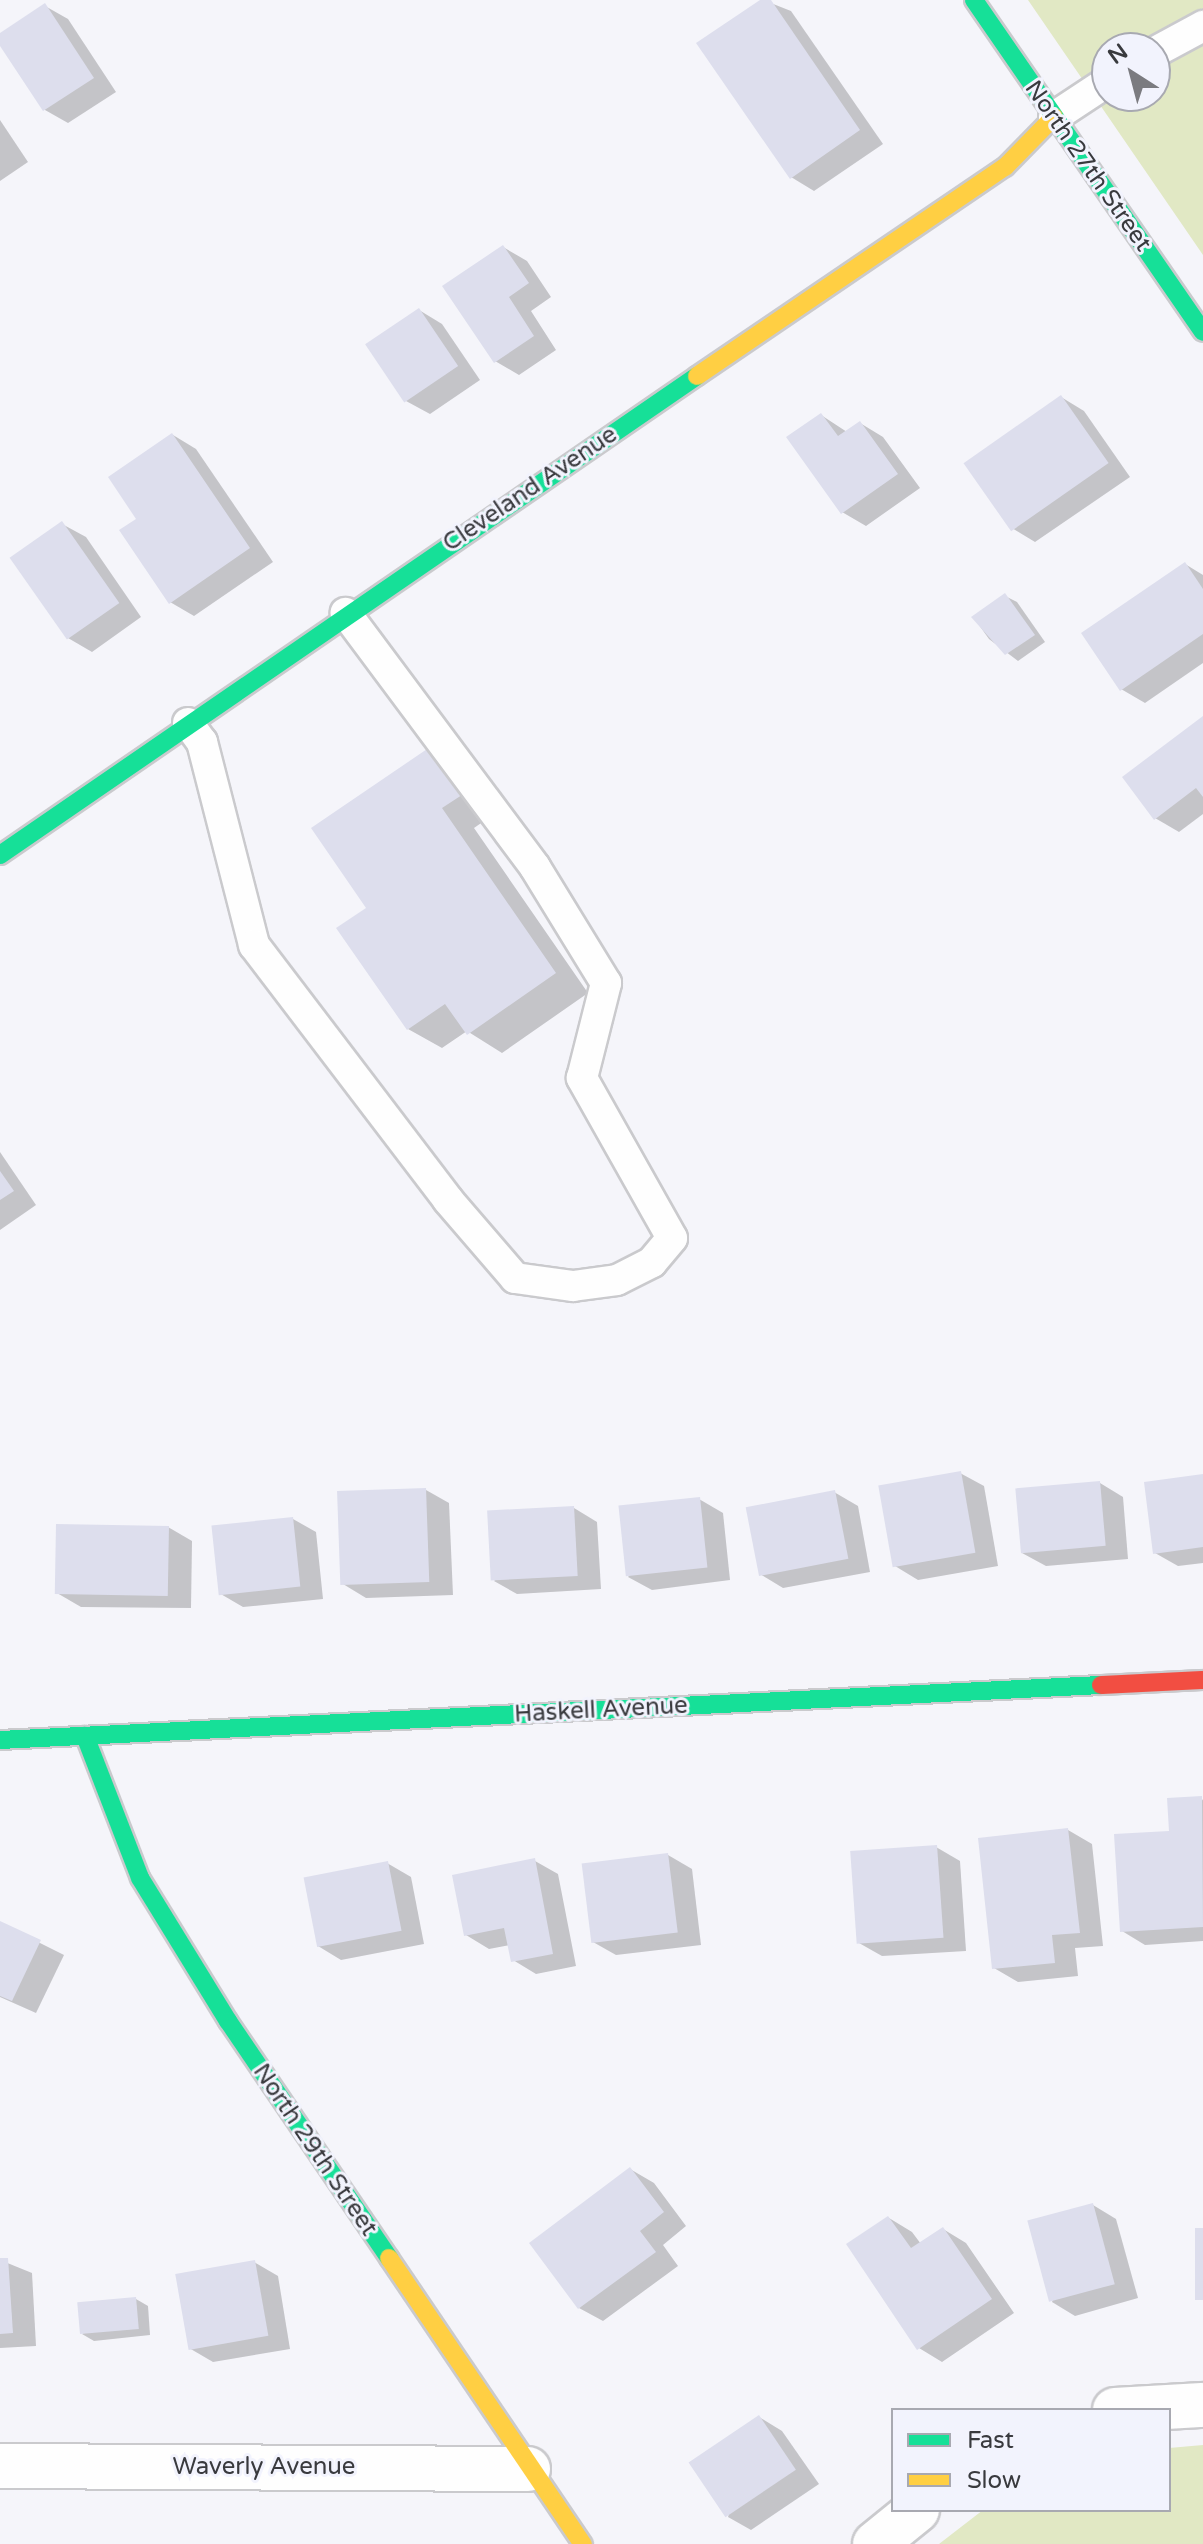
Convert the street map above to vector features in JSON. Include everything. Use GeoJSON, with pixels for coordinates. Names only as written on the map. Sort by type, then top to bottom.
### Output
{"type":"FeatureCollection","features":[{"type":"Feature","properties":{"kind":"street","name":"North 27th Street"},"geometry":{"type":"LineString","coordinates":[[974,0],[1203,332]]}},
{"type":"Feature","properties":{"kind":"street","name":"Cleveland Avenue"},"geometry":{"type":"LineString","coordinates":[[0,855],[346,613],[1005,167],[1054,117]]}},
{"type":"Feature","properties":{"kind":"street","name":"Haskell Avenue"},"geometry":{"type":"LineString","coordinates":[[0,1740],[1203,1680]]}},
{"type":"Feature","properties":{"kind":"street","name":"North 29th Street"},"geometry":{"type":"LineString","coordinates":[[85,1736],[140,1878],[228,2021],[528,2469],[583,2544]]}},
{"type":"Feature","properties":{"kind":"street"},"geometry":{"type":"LineString","coordinates":[[1150,2408],[1203,2405]]}},
{"type":"Feature","properties":{"kind":"street","name":"Waverly Avenue"},"geometry":{"type":"LineString","coordinates":[[0,2466],[528,2469]]}},
{"type":"Feature","properties":{"kind":"street"},"geometry":{"type":"LineString","coordinates":[[875,2544],[915,2512]]}},
{"type":"Feature","properties":{"kind":"lane"},"geometry":{"type":"LineString","coordinates":[[1171,43],[1203,26]]}},
{"type":"Feature","properties":{"kind":"lane"},"geometry":{"type":"LineString","coordinates":[[1054,117],[1091,93]]}},
{"type":"Feature","properties":{"kind":"lane"},"geometry":{"type":"LineString","coordinates":[[188,723],[202,742],[254,945],[457,1211],[515,1278],[573,1286],[617,1280],[652,1262],[672,1238],[582,1078],[606,983],[535,867],[346,613]]}},
{"type":"Feature","properties":{"kind":"green space"},"geometry":{"type":"Polygon","coordinates":[[[1028,0],[1203,0],[1203,255],[1105,112],[1171,112],[1171,32],[1091,32],[1091,92],[1028,0]]]}},
{"type":"Feature","properties":{"kind":"green space"},"geometry":{"type":"Polygon","coordinates":[[[1203,2445],[1203,2544],[939,2544],[980,2512],[1171,2512],[1171,2448],[1203,2445]]]}},
{"type":"Feature","properties":{"kind":"building"},"geometry":{"type":"Polygon","coordinates":[[[760,0],[771,0],[860,130],[790,179],[696,43],[760,0]]]}},
{"type":"Feature","properties":{"kind":"building"},"geometry":{"type":"Polygon","coordinates":[[[45,3],[94,78],[43,111],[0,46],[0,33],[45,3]]]}},
{"type":"Feature","properties":{"kind":"building"},"geometry":{"type":"Polygon","coordinates":[[[503,245],[529,283],[509,297],[534,336],[494,363],[442,286],[503,245]]]}},
{"type":"Feature","properties":{"kind":"building"},"geometry":{"type":"Polygon","coordinates":[[[419,308],[458,366],[404,402],[365,344],[419,308]]]}},
{"type":"Feature","properties":{"kind":"building"},"geometry":{"type":"Polygon","coordinates":[[[1061,395],[1109,463],[1011,531],[964,463],[1061,395]]]}},
{"type":"Feature","properties":{"kind":"building"},"geometry":{"type":"Polygon","coordinates":[[[821,413],[838,436],[860,421],[898,474],[841,514],[786,437],[821,413]]]}},
{"type":"Feature","properties":{"kind":"building"},"geometry":{"type":"Polygon","coordinates":[[[172,433],[250,548],[169,604],[119,530],[136,519],[108,477],[172,433]]]}},
{"type":"Feature","properties":{"kind":"building"},"geometry":{"type":"Polygon","coordinates":[[[62,521],[119,603],[67,640],[10,558],[62,521]]]}},
{"type":"Feature","properties":{"kind":"building"},"geometry":{"type":"Polygon","coordinates":[[[1185,562],[1203,589],[1203,634],[1120,691],[1081,633],[1185,562]]]}},
{"type":"Feature","properties":{"kind":"building"},"geometry":{"type":"Polygon","coordinates":[[[1005,593],[1035,635],[1005,655],[971,617],[1005,593]]]}},
{"type":"Feature","properties":{"kind":"building"},"geometry":{"type":"Polygon","coordinates":[[[1203,716],[1203,797],[1196,788],[1154,820],[1122,777],[1203,716]]]}},
{"type":"Feature","properties":{"kind":"building"},"geometry":{"type":"Polygon","coordinates":[[[433,745],[465,793],[442,808],[556,973],[467,1035],[445,1004],[407,1030],[336,928],[366,908],[311,828],[433,745]]]}},
{"type":"Feature","properties":{"kind":"building"},"geometry":{"type":"Polygon","coordinates":[[[0,1171],[14,1191],[0,1200],[0,1171]]]}},
{"type":"Feature","properties":{"kind":"building"},"geometry":{"type":"Polygon","coordinates":[[[961,1471],[975,1553],[893,1567],[878,1486],[961,1471]]]}},
{"type":"Feature","properties":{"kind":"building"},"geometry":{"type":"Polygon","coordinates":[[[1203,1474],[1203,1547],[1153,1554],[1144,1482],[1203,1474]]]}},
{"type":"Feature","properties":{"kind":"building"},"geometry":{"type":"Polygon","coordinates":[[[1100,1481],[1106,1546],[1021,1553],[1015,1488],[1100,1481]]]}},
{"type":"Feature","properties":{"kind":"building"},"geometry":{"type":"Polygon","coordinates":[[[426,1488],[429,1582],[340,1585],[337,1491],[426,1488]]]}},
{"type":"Feature","properties":{"kind":"building"},"geometry":{"type":"Polygon","coordinates":[[[835,1490],[848,1559],[759,1576],[746,1507],[835,1490]]]}},
{"type":"Feature","properties":{"kind":"building"},"geometry":{"type":"Polygon","coordinates":[[[700,1497],[707,1568],[626,1576],[618,1506],[700,1497]]]}},
{"type":"Feature","properties":{"kind":"building"},"geometry":{"type":"Polygon","coordinates":[[[574,1506],[578,1576],[491,1580],[487,1511],[574,1506]]]}},
{"type":"Feature","properties":{"kind":"building"},"geometry":{"type":"Polygon","coordinates":[[[293,1517],[300,1587],[219,1595],[211,1526],[293,1517]]]}},
{"type":"Feature","properties":{"kind":"building"},"geometry":{"type":"Polygon","coordinates":[[[56,1524],[169,1526],[168,1596],[55,1594],[56,1524]]]}},
{"type":"Feature","properties":{"kind":"building"},"geometry":{"type":"Polygon","coordinates":[[[1202,1796],[1203,1927],[1120,1932],[1114,1834],[1169,1831],[1167,1798],[1202,1796]]]}},
{"type":"Feature","properties":{"kind":"building"},"geometry":{"type":"Polygon","coordinates":[[[1068,1828],[1080,1933],[1052,1935],[1055,1963],[992,1969],[978,1838],[1068,1828]]]}},
{"type":"Feature","properties":{"kind":"building"},"geometry":{"type":"Polygon","coordinates":[[[937,1845],[943,1938],[857,1944],[850,1851],[937,1845]]]}},
{"type":"Feature","properties":{"kind":"building"},"geometry":{"type":"Polygon","coordinates":[[[668,1853],[678,1932],[591,1943],[582,1864],[668,1853]]]}},
{"type":"Feature","properties":{"kind":"building"},"geometry":{"type":"Polygon","coordinates":[[[535,1858],[553,1954],[511,1962],[504,1928],[464,1936],[452,1875],[535,1858]]]}},
{"type":"Feature","properties":{"kind":"building"},"geometry":{"type":"Polygon","coordinates":[[[388,1861],[402,1931],[317,1947],[304,1877],[388,1861]]]}},
{"type":"Feature","properties":{"kind":"building"},"geometry":{"type":"Polygon","coordinates":[[[0,1921],[41,1940],[12,2001],[0,1996],[0,1921]]]}},
{"type":"Feature","properties":{"kind":"building"},"geometry":{"type":"Polygon","coordinates":[[[630,2167],[664,2212],[640,2231],[656,2252],[578,2309],[529,2243],[630,2167]]]}},
{"type":"Feature","properties":{"kind":"building"},"geometry":{"type":"Polygon","coordinates":[[[1093,2203],[1115,2284],[1049,2302],[1027,2221],[1093,2203]]]}},
{"type":"Feature","properties":{"kind":"building"},"geometry":{"type":"Polygon","coordinates":[[[888,2216],[911,2248],[943,2227],[992,2299],[917,2350],[846,2244],[888,2216]]]}},
{"type":"Feature","properties":{"kind":"building"},"geometry":{"type":"Polygon","coordinates":[[[1195,2228],[1203,2228],[1203,2300],[1195,2300],[1195,2228]]]}},
{"type":"Feature","properties":{"kind":"building"},"geometry":{"type":"Polygon","coordinates":[[[0,2258],[8,2258],[13,2333],[0,2334],[0,2258]]]}},
{"type":"Feature","properties":{"kind":"building"},"geometry":{"type":"Polygon","coordinates":[[[255,2260],[268,2336],[189,2350],[175,2274],[255,2260]]]}},
{"type":"Feature","properties":{"kind":"building"},"geometry":{"type":"Polygon","coordinates":[[[136,2297],[139,2329],[80,2334],[77,2302],[136,2297]]]}},
{"type":"Feature","properties":{"kind":"building"},"geometry":{"type":"Polygon","coordinates":[[[759,2415],[796,2470],[725,2517],[689,2463],[759,2415]]]}},
{"type":"Feature","properties":{"kind":"traffic: fast"},"geometry":{"type":"LineString","coordinates":[[974,0],[1203,332]]}},
{"type":"Feature","properties":{"kind":"traffic: fast"},"geometry":{"type":"LineString","coordinates":[[0,855],[697,376]]}},
{"type":"Feature","properties":{"kind":"traffic: fast"},"geometry":{"type":"LineString","coordinates":[[0,1740],[1101,1685]]}},
{"type":"Feature","properties":{"kind":"traffic: fast"},"geometry":{"type":"LineString","coordinates":[[85,1736],[140,1878],[228,2021],[389,2258]]}},
{"type":"Feature","properties":{"kind":"traffic: slow"},"geometry":{"type":"LineString","coordinates":[[697,376],[1005,167],[1054,117]]}},
{"type":"Feature","properties":{"kind":"traffic: slow"},"geometry":{"type":"LineString","coordinates":[[389,2258],[583,2544]]}},
{"type":"Feature","properties":{"kind":"traffic: jam"},"geometry":{"type":"LineString","coordinates":[[1101,1685],[1203,1680]]}}]}
